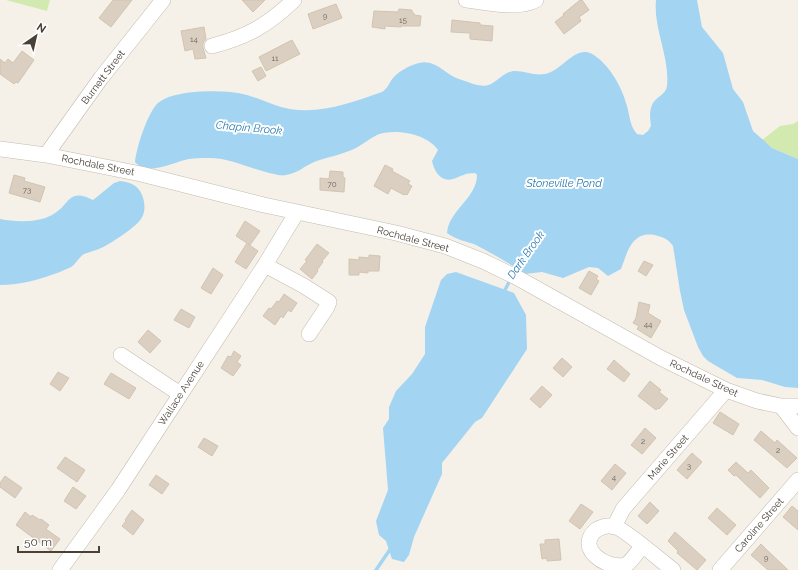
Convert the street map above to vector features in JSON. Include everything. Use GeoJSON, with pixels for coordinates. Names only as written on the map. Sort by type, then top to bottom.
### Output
{"type":"FeatureCollection","features":[{"type":"Feature","properties":{"kind":"street","name":"Burnett Street"},"geometry":{"type":"LineString","coordinates":[[46,155],[101,78],[163,0]]}},
{"type":"Feature","properties":{"kind":"street"},"geometry":{"type":"LineString","coordinates":[[212,46],[238,39],[254,31],[269,21],[294,0]]}},
{"type":"Feature","properties":{"kind":"street"},"geometry":{"type":"LineString","coordinates":[[466,0],[515,5],[536,0]]}},
{"type":"Feature","properties":{"kind":"street","name":"Rochdale Street"},"geometry":{"type":"LineString","coordinates":[[0,148],[46,155],[141,174],[264,205],[432,242],[463,253],[511,274],[661,358],[726,390],[758,401],[781,406],[798,406]]}},
{"type":"Feature","properties":{"kind":"street","name":"Wallace Avenue"},"geometry":{"type":"LineString","coordinates":[[60,570],[118,490],[265,265],[297,212]]}},
{"type":"Feature","properties":{"kind":"street"},"geometry":{"type":"LineString","coordinates":[[265,265],[304,286],[329,302],[309,334]]}},
{"type":"Feature","properties":{"kind":"street"},"geometry":{"type":"LineString","coordinates":[[125,353],[183,390]]}},
{"type":"Feature","properties":{"kind":"street","name":"Marie Street"},"geometry":{"type":"LineString","coordinates":[[614,526],[623,509],[726,390]]}},
{"type":"Feature","properties":{"kind":"street"},"geometry":{"type":"LineString","coordinates":[[781,406],[798,428]]}},
{"type":"Feature","properties":{"kind":"street","name":"Caroline Street"},"geometry":{"type":"LineString","coordinates":[[720,570],[798,480]]}},
{"type":"Feature","properties":{"kind":"street"},"geometry":{"type":"LineString","coordinates":[[642,546],[628,563],[621,568],[613,569],[602,564],[591,554],[589,546],[590,538],[595,532],[602,527],[614,526],[642,546],[673,570]]}},
{"type":"Feature","properties":{"kind":"green space"},"geometry":{"type":"Polygon","coordinates":[[[6,0],[50,0],[47,11],[6,0]]]}},
{"type":"Feature","properties":{"kind":"green space"},"geometry":{"type":"Polygon","coordinates":[[[798,121],[798,159],[772,148],[762,140],[780,126],[793,124],[798,121]]]}},
{"type":"Feature","properties":{"kind":"water","name":"Stoneville Pond"},"geometry":{"type":"Polygon","coordinates":[[[656,0],[697,0],[702,27],[723,53],[733,89],[743,102],[753,131],[772,148],[798,159],[798,388],[785,387],[762,380],[737,378],[708,361],[703,356],[684,310],[673,246],[663,238],[650,235],[637,238],[629,248],[621,269],[608,276],[598,268],[589,267],[563,278],[542,272],[525,274],[476,245],[457,239],[450,235],[447,233],[449,225],[457,211],[473,191],[477,175],[475,173],[469,174],[449,180],[442,178],[434,169],[432,161],[438,150],[433,144],[419,136],[401,132],[377,135],[354,149],[314,162],[297,172],[285,175],[266,172],[216,158],[189,159],[154,168],[140,166],[135,162],[142,132],[156,105],[172,96],[183,93],[207,91],[238,93],[290,109],[314,110],[360,100],[382,92],[398,73],[419,63],[430,63],[454,77],[484,86],[491,84],[511,71],[537,74],[551,72],[574,56],[586,52],[598,58],[613,75],[624,96],[634,131],[637,134],[643,135],[651,126],[650,113],[653,102],[665,92],[667,86],[666,64],[657,21],[656,0]]]}},
{"type":"Feature","properties":{"kind":"water"},"geometry":{"type":"Polygon","coordinates":[[[120,181],[136,186],[143,198],[144,213],[141,219],[134,226],[122,236],[103,247],[84,254],[73,266],[53,275],[16,284],[0,285],[0,219],[13,221],[33,221],[46,218],[58,211],[73,197],[85,197],[93,200],[114,183],[120,181]]]}},
{"type":"Feature","properties":{"kind":"water"},"geometry":{"type":"Polygon","coordinates":[[[456,272],[514,293],[526,315],[527,349],[482,418],[475,422],[442,463],[442,474],[414,537],[409,555],[404,562],[392,559],[386,541],[379,535],[376,521],[388,490],[383,428],[389,419],[389,407],[396,391],[412,374],[425,354],[425,327],[441,280],[447,274],[456,272]]]}},
{"type":"Feature","properties":{"kind":"building"},"geometry":{"type":"Polygon","coordinates":[[[113,0],[132,0],[111,27],[99,18],[113,0]]]}},
{"type":"Feature","properties":{"kind":"building"},"geometry":{"type":"Polygon","coordinates":[[[242,0],[265,0],[253,12],[242,0]]]}},
{"type":"Feature","properties":{"kind":"building"},"geometry":{"type":"Polygon","coordinates":[[[580,0],[582,0],[589,10],[579,17],[581,21],[564,34],[555,22],[580,0]]]}},
{"type":"Feature","properties":{"kind":"building"},"geometry":{"type":"Polygon","coordinates":[[[336,4],[342,18],[313,29],[308,14],[336,4]]]}},
{"type":"Feature","properties":{"kind":"building"},"geometry":{"type":"Polygon","coordinates":[[[399,9],[412,10],[414,15],[421,16],[420,26],[385,26],[385,29],[372,27],[374,11],[398,12],[399,9]]]}},
{"type":"Feature","properties":{"kind":"building"},"geometry":{"type":"Polygon","coordinates":[[[452,20],[493,26],[492,41],[470,39],[470,33],[451,32],[452,20]]]}},
{"type":"Feature","properties":{"kind":"building"},"geometry":{"type":"Polygon","coordinates":[[[204,27],[206,39],[203,43],[203,48],[206,58],[195,59],[193,49],[185,51],[181,31],[204,27]]]}},
{"type":"Feature","properties":{"kind":"building"},"geometry":{"type":"Polygon","coordinates":[[[292,40],[300,54],[266,71],[259,57],[292,40]]]}},
{"type":"Feature","properties":{"kind":"building"},"geometry":{"type":"Polygon","coordinates":[[[22,51],[34,60],[18,83],[16,82],[14,84],[0,74],[0,59],[5,63],[8,59],[13,63],[22,51]]]}},
{"type":"Feature","properties":{"kind":"building"},"geometry":{"type":"Polygon","coordinates":[[[261,67],[266,76],[258,81],[252,71],[261,67]]]}},
{"type":"Feature","properties":{"kind":"building"},"geometry":{"type":"Polygon","coordinates":[[[385,165],[393,169],[392,171],[410,181],[408,184],[412,186],[407,195],[404,195],[391,188],[388,194],[374,186],[385,165]]]}},
{"type":"Feature","properties":{"kind":"building"},"geometry":{"type":"Polygon","coordinates":[[[330,171],[343,172],[343,177],[345,178],[344,192],[320,190],[320,178],[329,179],[330,171]]]}},
{"type":"Feature","properties":{"kind":"building"},"geometry":{"type":"Polygon","coordinates":[[[14,175],[25,178],[24,181],[45,187],[40,202],[9,193],[14,175]]]}},
{"type":"Feature","properties":{"kind":"building"},"geometry":{"type":"Polygon","coordinates":[[[245,221],[260,231],[250,245],[248,244],[258,251],[246,269],[235,262],[247,243],[236,236],[245,221]]]}},
{"type":"Feature","properties":{"kind":"building"},"geometry":{"type":"Polygon","coordinates":[[[317,244],[329,253],[322,261],[323,262],[317,270],[318,271],[312,279],[300,269],[307,261],[305,260],[317,244]]]}},
{"type":"Feature","properties":{"kind":"building"},"geometry":{"type":"Polygon","coordinates":[[[369,255],[380,256],[379,271],[368,271],[368,273],[359,272],[359,275],[349,275],[349,259],[359,260],[359,257],[369,258],[369,255]]]}},
{"type":"Feature","properties":{"kind":"building"},"geometry":{"type":"Polygon","coordinates":[[[644,261],[653,265],[646,276],[638,271],[644,261]]]}},
{"type":"Feature","properties":{"kind":"building"},"geometry":{"type":"Polygon","coordinates":[[[213,268],[223,275],[211,294],[201,288],[213,268]]]}},
{"type":"Feature","properties":{"kind":"building"},"geometry":{"type":"Polygon","coordinates":[[[589,271],[598,276],[596,279],[599,281],[591,295],[579,288],[589,271]]]}},
{"type":"Feature","properties":{"kind":"building"},"geometry":{"type":"Polygon","coordinates":[[[284,294],[297,303],[291,312],[288,310],[283,318],[281,316],[275,325],[263,316],[277,301],[279,302],[284,294]]]}},
{"type":"Feature","properties":{"kind":"building"},"geometry":{"type":"Polygon","coordinates":[[[639,302],[650,305],[648,313],[661,321],[651,338],[637,329],[639,326],[633,323],[636,318],[639,302]]]}},
{"type":"Feature","properties":{"kind":"building"},"geometry":{"type":"Polygon","coordinates":[[[181,309],[195,317],[189,328],[174,320],[181,309]]]}},
{"type":"Feature","properties":{"kind":"building"},"geometry":{"type":"Polygon","coordinates":[[[148,330],[161,341],[150,353],[138,342],[148,330]]]}},
{"type":"Feature","properties":{"kind":"building"},"geometry":{"type":"Polygon","coordinates":[[[234,351],[241,356],[237,362],[241,365],[233,376],[221,368],[228,356],[231,357],[234,351]]]}},
{"type":"Feature","properties":{"kind":"building"},"geometry":{"type":"Polygon","coordinates":[[[562,358],[572,367],[563,377],[553,368],[562,358]]]}},
{"type":"Feature","properties":{"kind":"building"},"geometry":{"type":"Polygon","coordinates":[[[614,360],[630,374],[624,382],[607,369],[614,360]]]}},
{"type":"Feature","properties":{"kind":"building"},"geometry":{"type":"Polygon","coordinates":[[[58,372],[69,378],[60,391],[50,384],[58,372]]]}},
{"type":"Feature","properties":{"kind":"building"},"geometry":{"type":"Polygon","coordinates":[[[111,373],[136,388],[129,399],[104,384],[111,373]]]}},
{"type":"Feature","properties":{"kind":"building"},"geometry":{"type":"Polygon","coordinates":[[[650,381],[661,390],[659,392],[668,399],[659,409],[658,408],[656,410],[638,396],[650,381]]]}},
{"type":"Feature","properties":{"kind":"building"},"geometry":{"type":"Polygon","coordinates":[[[542,386],[552,395],[540,408],[530,399],[542,386]]]}},
{"type":"Feature","properties":{"kind":"building"},"geometry":{"type":"Polygon","coordinates":[[[720,412],[739,424],[733,435],[713,423],[720,412]]]}},
{"type":"Feature","properties":{"kind":"building"},"geometry":{"type":"Polygon","coordinates":[[[645,428],[656,438],[642,454],[631,445],[645,428]]]}},
{"type":"Feature","properties":{"kind":"building"},"geometry":{"type":"Polygon","coordinates":[[[761,431],[775,443],[777,440],[797,458],[787,468],[754,440],[761,431]]]}},
{"type":"Feature","properties":{"kind":"building"},"geometry":{"type":"Polygon","coordinates":[[[204,438],[218,446],[212,456],[198,447],[204,438]]]}},
{"type":"Feature","properties":{"kind":"building"},"geometry":{"type":"Polygon","coordinates":[[[692,453],[702,462],[687,479],[677,470],[692,453]]]}},
{"type":"Feature","properties":{"kind":"building"},"geometry":{"type":"Polygon","coordinates":[[[65,457],[85,470],[77,482],[57,468],[65,457]]]}},
{"type":"Feature","properties":{"kind":"building"},"geometry":{"type":"Polygon","coordinates":[[[736,462],[748,473],[751,470],[769,488],[760,498],[736,475],[734,476],[728,470],[736,462]]]}},
{"type":"Feature","properties":{"kind":"building"},"geometry":{"type":"Polygon","coordinates":[[[615,464],[626,473],[612,490],[601,481],[615,464]]]}},
{"type":"Feature","properties":{"kind":"building"},"geometry":{"type":"Polygon","coordinates":[[[156,475],[169,484],[162,494],[149,485],[156,475]]]}},
{"type":"Feature","properties":{"kind":"building"},"geometry":{"type":"Polygon","coordinates":[[[5,476],[22,488],[15,498],[0,487],[0,483],[5,476]]]}},
{"type":"Feature","properties":{"kind":"building"},"geometry":{"type":"Polygon","coordinates":[[[73,487],[86,496],[76,509],[64,501],[73,487]]]}},
{"type":"Feature","properties":{"kind":"building"},"geometry":{"type":"Polygon","coordinates":[[[650,502],[659,511],[647,524],[638,516],[650,502]]]}},
{"type":"Feature","properties":{"kind":"building"},"geometry":{"type":"Polygon","coordinates":[[[581,504],[593,512],[580,529],[569,521],[581,504]]]}},
{"type":"Feature","properties":{"kind":"building"},"geometry":{"type":"Polygon","coordinates":[[[792,506],[798,511],[798,530],[783,517],[792,506]]]}},
{"type":"Feature","properties":{"kind":"building"},"geometry":{"type":"Polygon","coordinates":[[[717,508],[736,525],[727,535],[708,518],[717,508]]]}},
{"type":"Feature","properties":{"kind":"building"},"geometry":{"type":"Polygon","coordinates":[[[132,510],[144,520],[133,535],[122,526],[132,510]]]}},
{"type":"Feature","properties":{"kind":"building"},"geometry":{"type":"Polygon","coordinates":[[[25,512],[31,517],[32,515],[40,520],[41,519],[49,525],[46,529],[60,539],[51,551],[16,525],[25,512]]]}},
{"type":"Feature","properties":{"kind":"building"},"geometry":{"type":"Polygon","coordinates":[[[675,532],[706,560],[697,570],[677,553],[678,551],[668,541],[675,532]]]}},
{"type":"Feature","properties":{"kind":"building"},"geometry":{"type":"Polygon","coordinates":[[[559,539],[561,560],[547,561],[547,558],[542,559],[540,544],[545,544],[545,540],[559,539]]]}},
{"type":"Feature","properties":{"kind":"building"},"geometry":{"type":"Polygon","coordinates":[[[761,544],[788,570],[768,570],[751,555],[761,544]]]}},
{"type":"Feature","properties":{"kind":"waterway","name":"Dark Brook"},"geometry":{"type":"LineString","coordinates":[[504,292],[511,278]]}},
{"type":"Feature","properties":{"kind":"waterway","name":"Dark Brook"},"geometry":{"type":"LineString","coordinates":[[376,570],[391,548]]}},
{"type":"Feature","properties":{"kind":"water label","name":"Chapin Brook"},"geometry":{"type":"Point","coordinates":[249,128]}}]}
